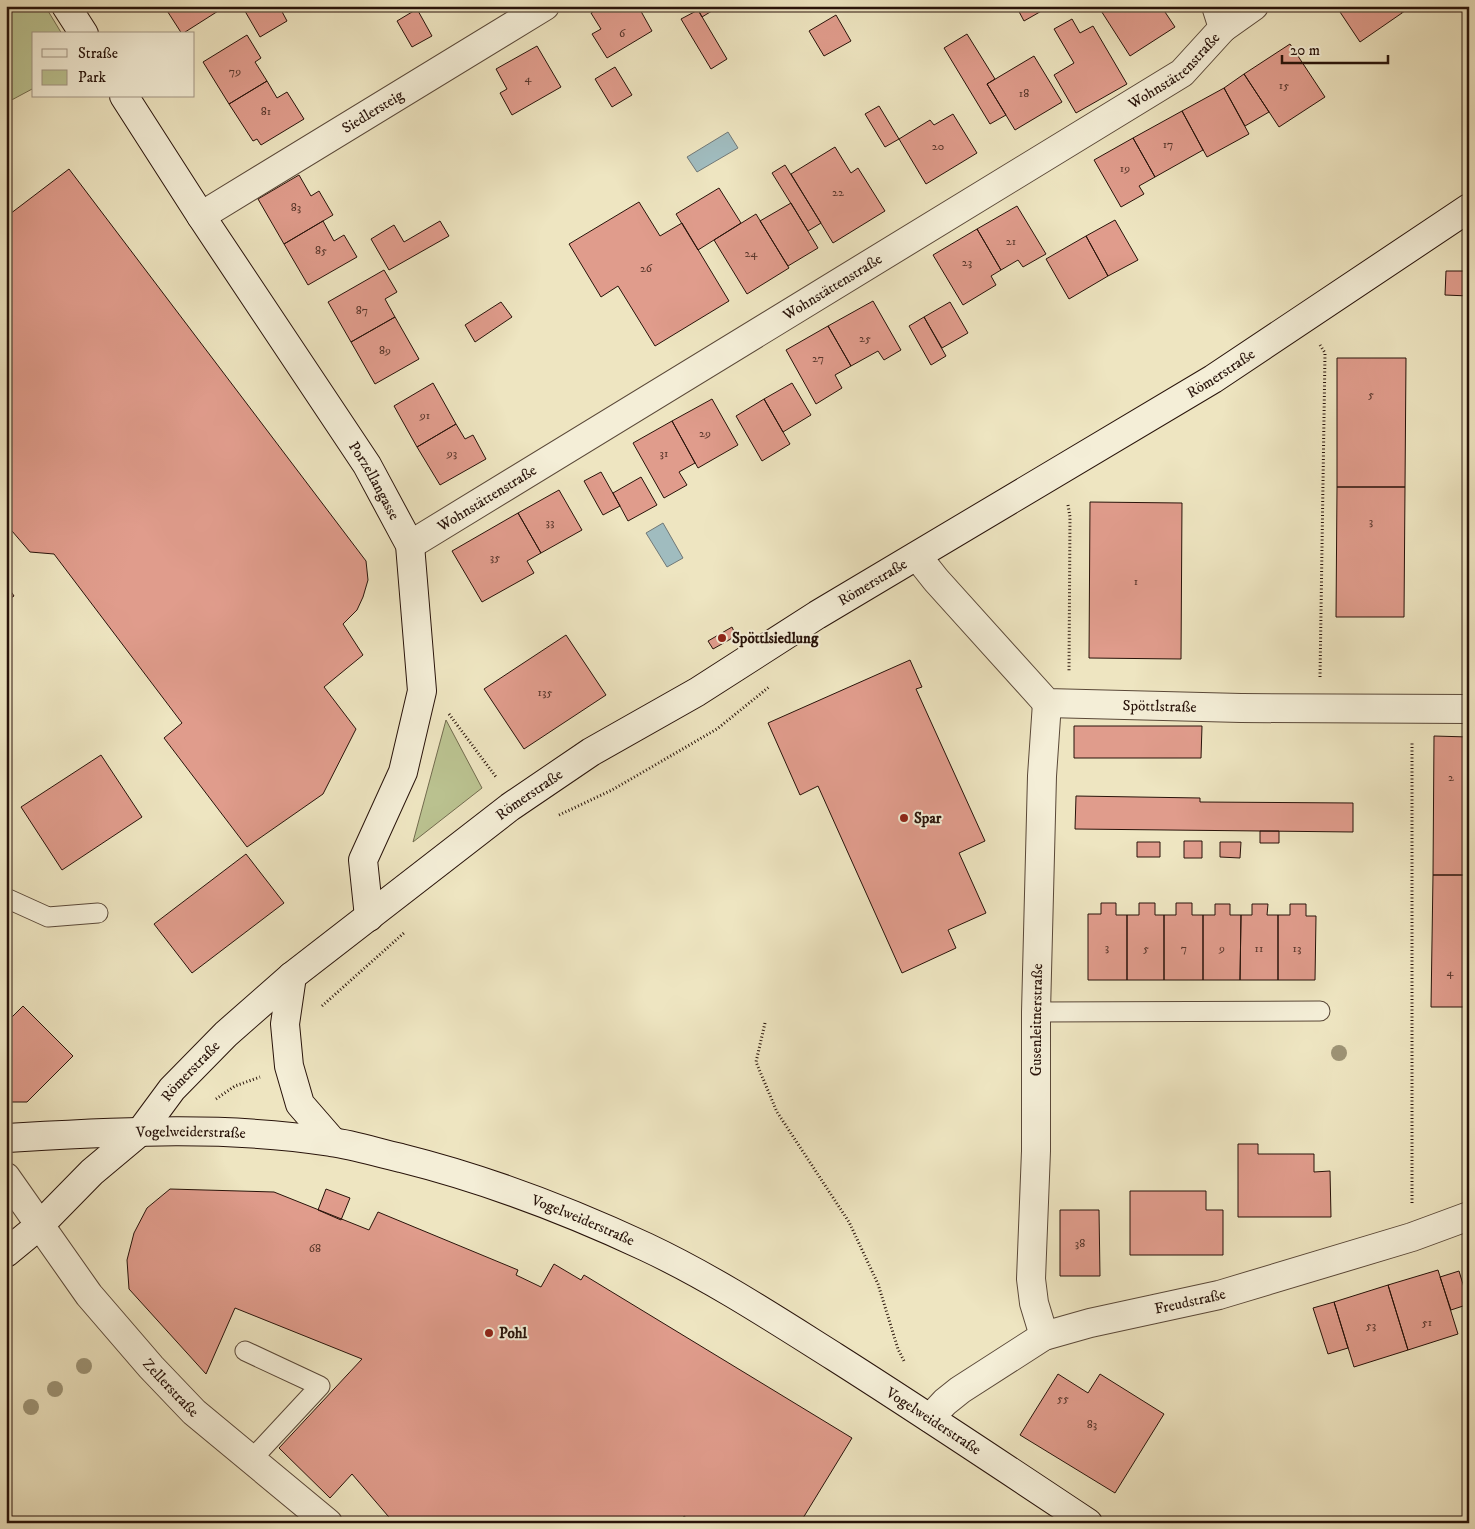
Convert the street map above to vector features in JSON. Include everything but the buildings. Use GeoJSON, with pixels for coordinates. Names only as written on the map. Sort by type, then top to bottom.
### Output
{"type":"FeatureCollection","features":[{"type":"Feature","properties":{"kind":"street","name":"Siedlersteig"},"geometry":{"type":"LineString","coordinates":[[201,216],[545,6]]}},
{"type":"Feature","properties":{"kind":"street","name":"Wohnstättenstraße"},"geometry":{"type":"LineString","coordinates":[[410,545],[1182,73],[1220,17],[1254,6]]}},
{"type":"Feature","properties":{"kind":"street"},"geometry":{"type":"LineString","coordinates":[[70,7],[83,32]]}},
{"type":"Feature","properties":{"kind":"street","name":"Porzellangasse"},"geometry":{"type":"LineString","coordinates":[[125,98],[201,216],[367,465],[410,545],[422,691],[403,772],[363,860],[369,917]]}},
{"type":"Feature","properties":{"kind":"street","name":"Römerstraße"},"geometry":{"type":"LineString","coordinates":[[6,1253],[40,1225],[92,1172],[141,1130],[172,1089],[226,1034],[292,976],[510,807],[591,752],[696,692],[817,615],[1213,379],[1469,208]]}},
{"type":"Feature","properties":{"kind":"street"},"geometry":{"type":"LineString","coordinates":[[917,556],[936,580],[1058,704]]}},
{"type":"Feature","properties":{"kind":"street","name":"Spöttlstraße"},"geometry":{"type":"LineString","coordinates":[[1058,704],[1241,708],[1469,709]]}},
{"type":"Feature","properties":{"kind":"street","name":"Gusenleitnerstraße"},"geometry":{"type":"LineString","coordinates":[[1044,1336],[1034,1303],[1031,1279],[1036,1151],[1036,1012],[1042,776],[1058,704]]}},
{"type":"Feature","properties":{"kind":"street"},"geometry":{"type":"LineString","coordinates":[[292,976],[285,1024],[289,1066],[300,1104],[333,1142]]}},
{"type":"Feature","properties":{"kind":"street","name":"Vogelweiderstraße"},"geometry":{"type":"LineString","coordinates":[[6,1138],[141,1130],[235,1131],[333,1142],[444,1169],[504,1189],[580,1217],[648,1248],[733,1294],[930,1418],[1088,1523]]}},
{"type":"Feature","properties":{"kind":"street"},"geometry":{"type":"LineString","coordinates":[[6,1177],[40,1225]]}},
{"type":"Feature","properties":{"kind":"street","name":"Freudstraße"},"geometry":{"type":"LineString","coordinates":[[930,1418],[960,1390],[1044,1336],[1090,1323],[1219,1295],[1412,1237],[1469,1216]]}},
{"type":"Feature","properties":{"kind":"street","name":"Zellerstraße"},"geometry":{"type":"LineString","coordinates":[[40,1225],[89,1295],[151,1367],[194,1412],[328,1523]]}},
{"type":"Feature","properties":{"kind":"lane"},"geometry":{"type":"LineString","coordinates":[[6,898],[48,917],[98,912]]}},
{"type":"Feature","properties":{"kind":"lane"},"geometry":{"type":"LineString","coordinates":[[1036,1012],[1320,1011]]}},
{"type":"Feature","properties":{"kind":"lane"},"geometry":{"type":"LineString","coordinates":[[245,1351],[320,1386],[252,1459]]}},
{"type":"Feature","properties":{"kind":"path"},"geometry":{"type":"LineString","coordinates":[[1304,319],[1325,353],[1320,708]]}},
{"type":"Feature","properties":{"kind":"path"},"geometry":{"type":"LineString","coordinates":[[1313,351],[1321,346]]}},
{"type":"Feature","properties":{"kind":"path"},"geometry":{"type":"LineString","coordinates":[[1058,704],[1070,517],[1068,505],[1060,510]]}},
{"type":"Feature","properties":{"kind":"path"},"geometry":{"type":"LineString","coordinates":[[551,819],[612,790],[717,729],[770,686]]}},
{"type":"Feature","properties":{"kind":"path"},"geometry":{"type":"LineString","coordinates":[[696,692],[717,729]]}},
{"type":"Feature","properties":{"kind":"path"},"geometry":{"type":"LineString","coordinates":[[1412,709],[1412,1237]]}},
{"type":"Feature","properties":{"kind":"path"},"geometry":{"type":"LineString","coordinates":[[447,711],[497,778]]}},
{"type":"Feature","properties":{"kind":"path"},"geometry":{"type":"LineString","coordinates":[[318,1010],[409,928]]}},
{"type":"Feature","properties":{"kind":"path"},"geometry":{"type":"LineString","coordinates":[[765,1023],[756,1062],[777,1112],[849,1222],[878,1284],[898,1349],[906,1366]]}},
{"type":"Feature","properties":{"kind":"path"},"geometry":{"type":"LineString","coordinates":[[204,1130],[211,1102],[235,1086],[289,1066]]}},
{"type":"Feature","properties":{"kind":"green space"},"geometry":{"type":"Polygon","coordinates":[[[6,6],[45,6],[61,32],[32,32],[32,89],[6,103],[6,6]]]}},
{"type":"Feature","properties":{"kind":"green space"},"geometry":{"type":"Polygon","coordinates":[[[446,720],[482,788],[413,842],[446,720]]]}},
{"type":"Feature","properties":{"kind":"water"},"geometry":{"type":"Polygon","coordinates":[[[728,132],[738,148],[697,172],[687,157],[728,132]]]}},
{"type":"Feature","properties":{"kind":"water"},"geometry":{"type":"Polygon","coordinates":[[[663,523],[683,558],[667,567],[646,533],[663,523]]]}},
{"type":"Feature","properties":{"kind":"place","name":"Spöttlsiedlung"},"geometry":{"type":"Point","coordinates":[722,638]}},
{"type":"Feature","properties":{"kind":"place","name":"Spar"},"geometry":{"type":"Point","coordinates":[904,818]}},
{"type":"Feature","properties":{"kind":"place","name":"Pohl"},"geometry":{"type":"Point","coordinates":[489,1333]}}]}
